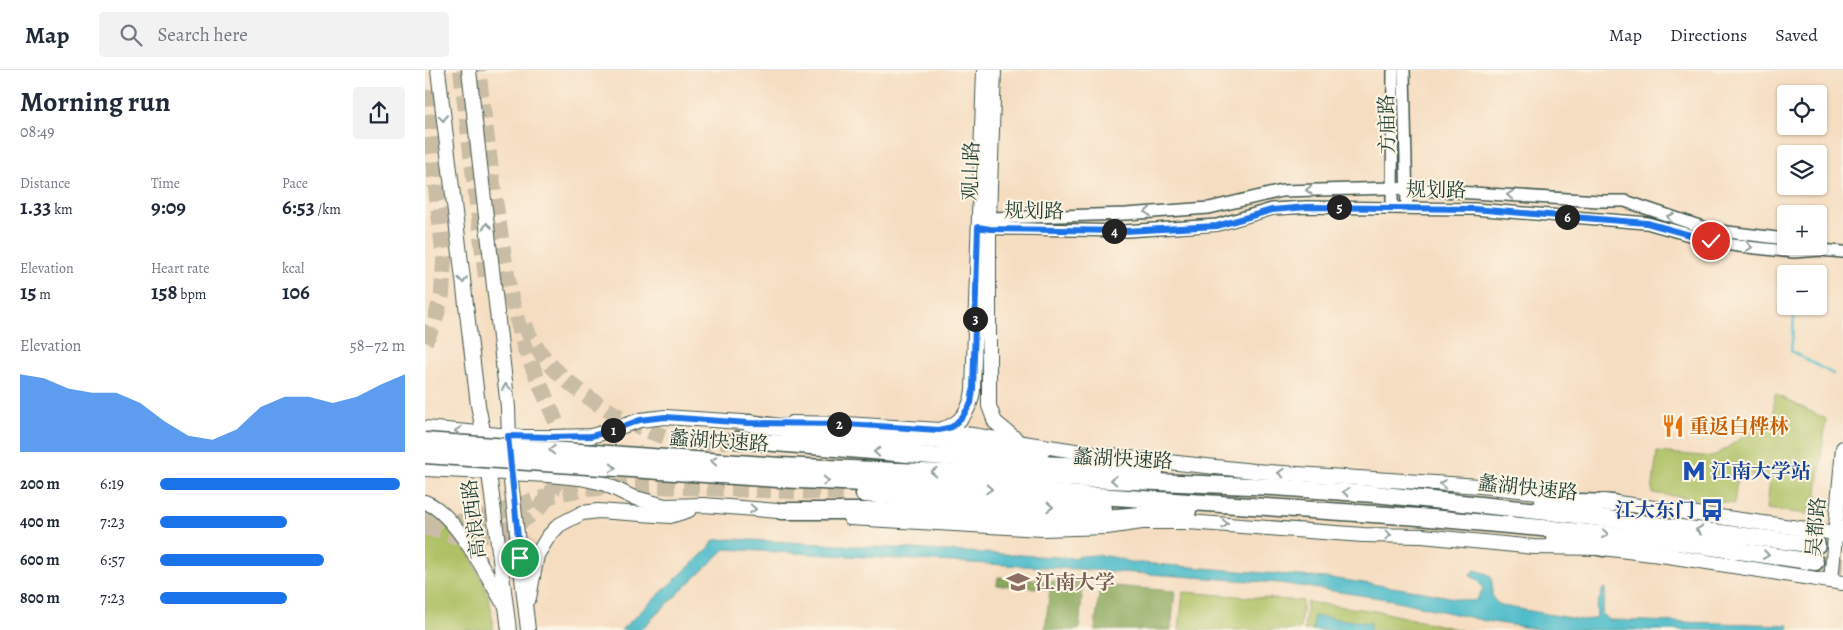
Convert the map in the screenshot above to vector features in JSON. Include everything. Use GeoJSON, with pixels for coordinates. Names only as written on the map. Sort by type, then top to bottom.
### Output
{"type":"FeatureCollection","features":[{"type":"Feature","properties":{"kind":"highway"},"geometry":{"type":"LineString","coordinates":[[748,423],[846,437],[932,440],[978,445],[1109,467],[1274,487]]}},
{"type":"Feature","properties":{"kind":"highway"},"geometry":{"type":"LineString","coordinates":[[737,440],[1017,463],[1109,467]]}},
{"type":"Feature","properties":{"kind":"highway","name":"蠡湖快速路"},"geometry":{"type":"LineString","coordinates":[[425,441],[779,473],[1396,517],[1419,517],[1684,543],[1815,562]]}},
{"type":"Feature","properties":{"kind":"highway","name":"蠡湖快速路"},"geometry":{"type":"LineString","coordinates":[[425,455],[779,473],[1274,487],[1374,494],[1568,514],[1817,545]]}},
{"type":"Feature","properties":{"kind":"highway"},"geometry":{"type":"LineString","coordinates":[[844,493],[1045,507],[1345,519],[1396,517]]}},
{"type":"Feature","properties":{"kind":"highway"},"geometry":{"type":"LineString","coordinates":[[1374,494],[1479,496],[1560,502],[1613,503]]}},
{"type":"Feature","properties":{"kind":"highway"},"geometry":{"type":"LineString","coordinates":[[781,511],[883,510],[1047,520],[1093,519],[1179,511]]}},
{"type":"Feature","properties":{"kind":"highway"},"geometry":{"type":"LineString","coordinates":[[1419,517],[1542,536],[1603,548]]}},
{"type":"Feature","properties":{"kind":"main road","name":"高浪西路"},"geometry":{"type":"LineString","coordinates":[[438,70],[478,405],[484,434],[509,630]]}},
{"type":"Feature","properties":{"kind":"main road","name":"高浪西路"},"geometry":{"type":"LineString","coordinates":[[469,70],[508,407],[510,473],[528,630]]}},
{"type":"Feature","properties":{"kind":"main road","name":"观山路"},"geometry":{"type":"LineString","coordinates":[[984,70],[989,406],[995,422],[1017,441]]}},
{"type":"Feature","properties":{"kind":"main road","name":"观山路"},"geometry":{"type":"LineString","coordinates":[[939,430],[952,427],[971,403],[973,390],[986,225],[994,70]]}},
{"type":"Feature","properties":{"kind":"main road"},"geometry":{"type":"LineString","coordinates":[[425,428],[508,436],[591,436],[640,420],[665,417],[748,423],[846,424],[939,430],[1101,455],[1254,471],[1528,490],[1839,534]]}},
{"type":"Feature","properties":{"kind":"main road","name":"吴都路"},"geometry":{"type":"LineString","coordinates":[[1837,582],[1843,448]]}},
{"type":"Feature","properties":{"kind":"main road"},"geometry":{"type":"LineString","coordinates":[[425,469],[580,478],[603,484],[632,497],[665,506],[704,506],[850,518],[1042,529],[1107,527],[1142,522],[1188,522],[1363,534],[1422,536],[1534,547],[1603,548],[1837,582]]}},
{"type":"Feature","properties":{"kind":"main road"},"geometry":{"type":"LineString","coordinates":[[425,502],[439,511],[457,529],[473,551],[505,604]]}},
{"type":"Feature","properties":{"kind":"main road"},"geometry":{"type":"LineString","coordinates":[[528,630],[529,598],[537,555],[548,537],[559,525],[581,513],[598,511],[671,516],[704,506]]}},
{"type":"Feature","properties":{"kind":"street","name":"方庙路"},"geometry":{"type":"LineString","coordinates":[[1392,208],[1393,70]]}},
{"type":"Feature","properties":{"kind":"street","name":"方庙路"},"geometry":{"type":"LineString","coordinates":[[1404,70],[1407,208]]}},
{"type":"Feature","properties":{"kind":"street","name":"规划路"},"geometry":{"type":"LineString","coordinates":[[986,225],[1209,208],[1282,191],[1407,188],[1599,201],[1625,201],[1711,230],[1777,238]]}},
{"type":"Feature","properties":{"kind":"street","name":"规划路"},"geometry":{"type":"LineString","coordinates":[[986,225],[1125,231],[1217,226],[1272,210],[1289,208],[1473,209],[1647,223],[1711,241],[1739,246],[1794,252],[1820,250],[1843,252]]}},
{"type":"Feature","properties":{"kind":"street"},"geometry":{"type":"LineString","coordinates":[[1827,243],[1843,245]]}},
{"type":"Feature","properties":{"kind":"green space"},"geometry":{"type":"Polygon","coordinates":[[[1775,394],[1826,419],[1816,500],[1806,514],[1767,509],[1770,477],[1738,474],[1734,504],[1652,493],[1657,452],[1713,457],[1773,417],[1775,394]]]}},
{"type":"Feature","properties":{"kind":"green space"},"geometry":{"type":"Polygon","coordinates":[[[425,510],[434,513],[444,522],[454,533],[473,562],[489,599],[493,630],[425,630],[425,510]]]}},
{"type":"Feature","properties":{"kind":"green space"},"geometry":{"type":"Polygon","coordinates":[[[998,577],[1079,583],[1083,585],[1079,630],[1045,630],[1050,589],[997,585],[998,577]]]}},
{"type":"Feature","properties":{"kind":"green space"},"geometry":{"type":"Polygon","coordinates":[[[1100,585],[1175,591],[1171,630],[1095,630],[1100,585]]]}},
{"type":"Feature","properties":{"kind":"green space"},"geometry":{"type":"Polygon","coordinates":[[[1183,592],[1303,601],[1300,630],[1179,630],[1183,592]]]}},
{"type":"Feature","properties":{"kind":"green space"},"geometry":{"type":"Polygon","coordinates":[[[1307,602],[1382,612],[1461,630],[1304,630],[1307,602]]]}},
{"type":"Feature","properties":{"kind":"water"},"geometry":{"type":"Polygon","coordinates":[[[733,539],[1073,558],[1101,556],[1130,562],[1337,579],[1419,591],[1469,601],[1477,600],[1483,588],[1478,580],[1469,575],[1475,570],[1488,574],[1492,579],[1493,597],[1502,606],[1582,620],[1593,619],[1597,615],[1597,605],[1602,590],[1605,587],[1602,613],[1608,620],[1789,625],[1788,630],[1544,630],[1486,621],[1393,600],[1279,583],[1076,569],[725,549],[640,630],[621,630],[710,547],[714,540],[733,539]]]}},
{"type":"Feature","properties":{"kind":"water"},"geometry":{"type":"Polygon","coordinates":[[[1314,616],[1371,623],[1370,630],[1313,630],[1314,616]]]}},
{"type":"Feature","properties":{"kind":"waterway"},"geometry":{"type":"LineString","coordinates":[[1794,315],[1791,351],[1833,374]]}},
{"type":"Feature","properties":{"kind":"tunnel"},"geometry":{"type":"LineString","coordinates":[[461,70],[486,277]]}},
{"type":"Feature","properties":{"kind":"tunnel"},"geometry":{"type":"LineString","coordinates":[[425,527],[454,536],[492,534],[511,528],[537,511],[552,492],[559,472],[561,449],[557,424],[525,349],[510,294],[495,200],[478,70]]}},
{"type":"Feature","properties":{"kind":"tunnel"},"geometry":{"type":"LineString","coordinates":[[425,90],[444,259],[442,294],[435,321],[425,342]]}},
{"type":"Feature","properties":{"kind":"tunnel"},"geometry":{"type":"LineString","coordinates":[[525,324],[534,343],[549,363],[568,382],[615,414],[640,427],[683,441],[737,440]]}},
{"type":"Feature","properties":{"kind":"tunnel"},"geometry":{"type":"LineString","coordinates":[[425,514],[435,519],[446,521],[465,521],[485,517],[528,502],[559,494],[584,489],[637,486],[844,493]]}},
{"type":"Feature","properties":{"kind":"tunnel"},"geometry":{"type":"LineString","coordinates":[[1815,562],[1843,566]]}},
{"type":"Feature","properties":{"kind":"place","name":"重返白桦林"},"geometry":{"type":"Point","coordinates":[1673,426]}},
{"type":"Feature","properties":{"kind":"place","name":"江南大学站"},"geometry":{"type":"Point","coordinates":[1694,471]}},
{"type":"Feature","properties":{"kind":"place","name":"江大东门"},"geometry":{"type":"Point","coordinates":[1712,510]}},
{"type":"Feature","properties":{"kind":"place","name":"江南大学"},"geometry":{"type":"Point","coordinates":[1018,582]}},
{"type":"Feature","properties":{"kind":"route"},"geometry":{"type":"LineString","coordinates":[[520,558],[510,473],[508,436],[591,436],[640,420],[665,417],[748,423],[846,424],[939,430],[952,427],[963,416],[971,403],[973,390],[978,227],[990,229],[1125,231],[1217,226],[1272,210],[1307,207],[1473,209],[1647,223],[1711,241]]}}]}
